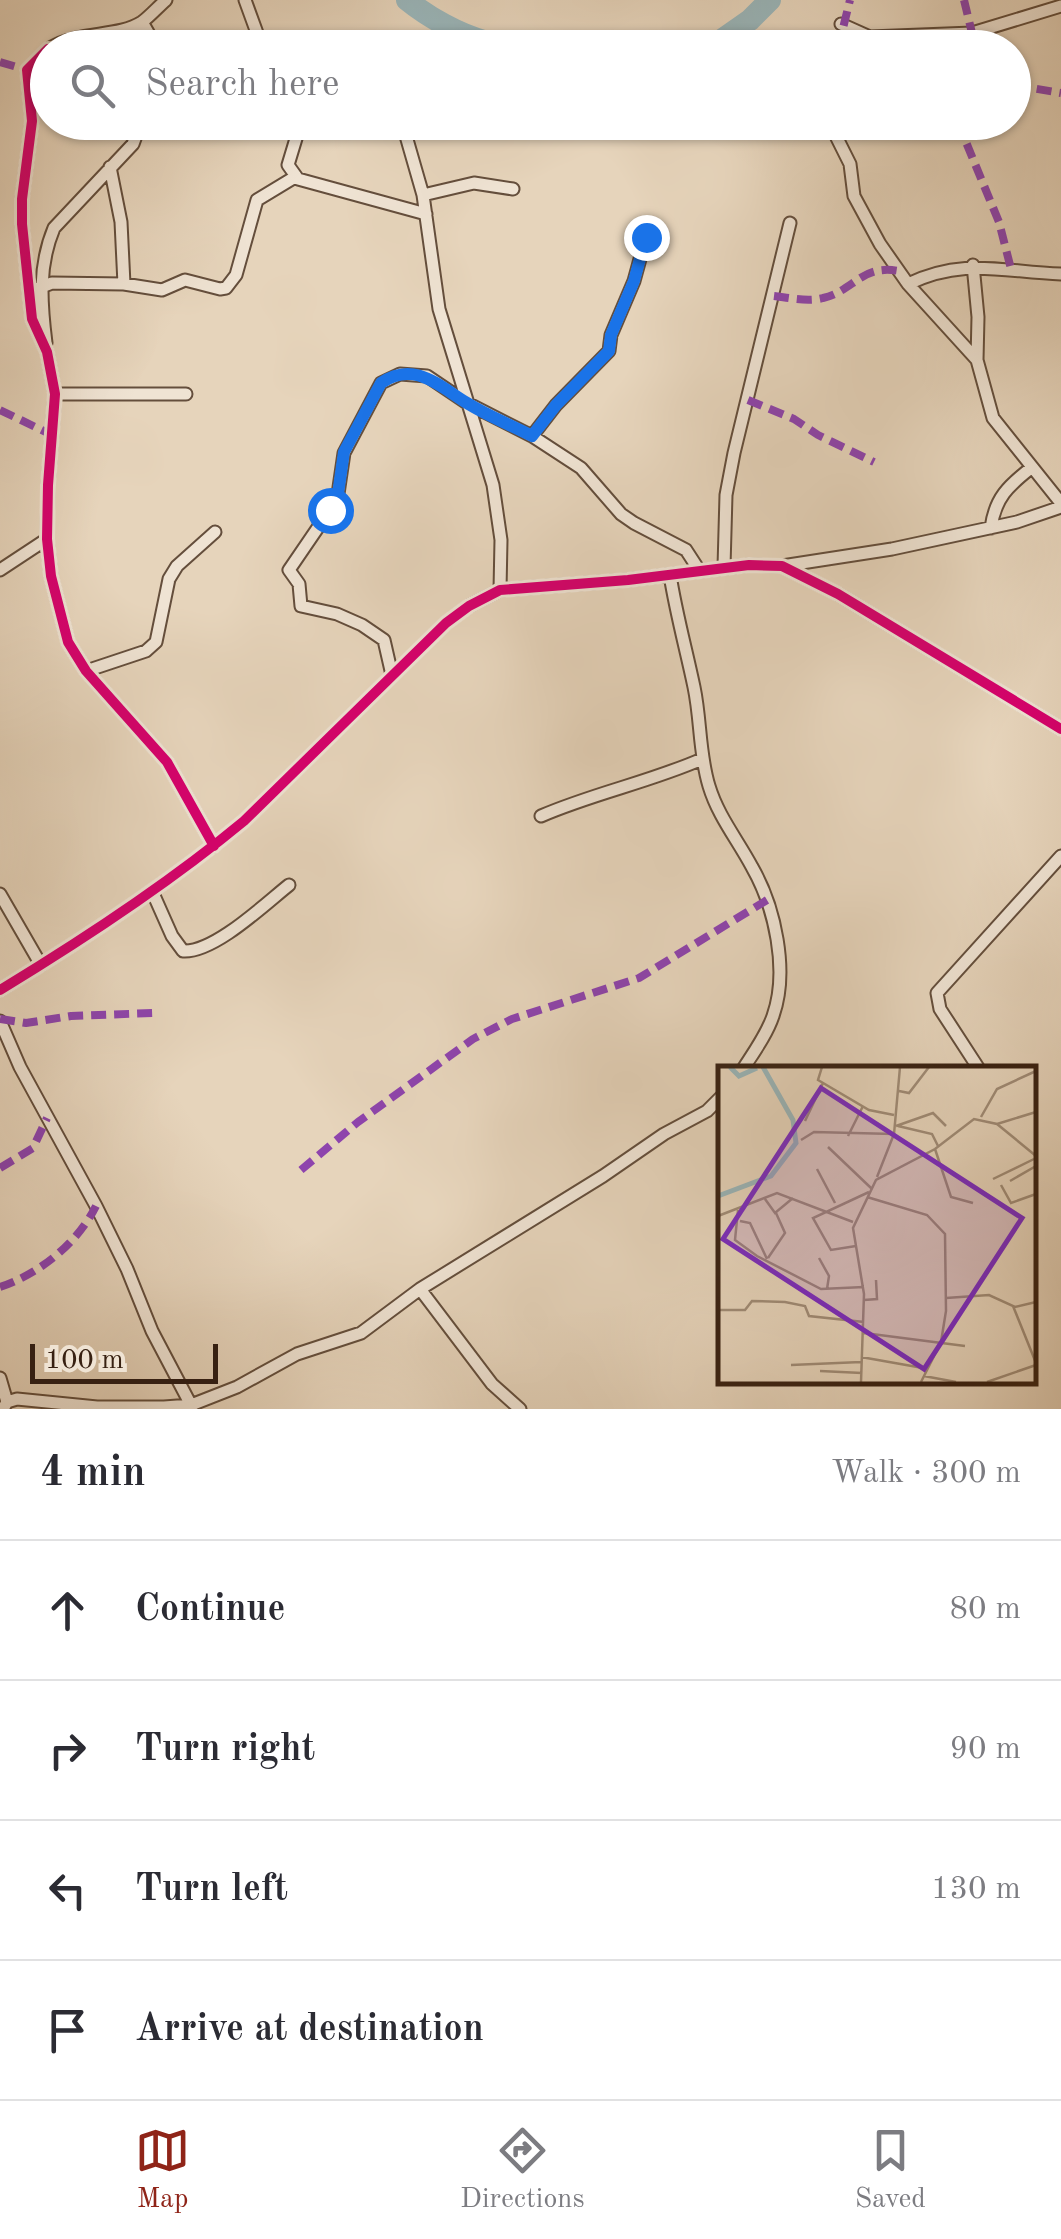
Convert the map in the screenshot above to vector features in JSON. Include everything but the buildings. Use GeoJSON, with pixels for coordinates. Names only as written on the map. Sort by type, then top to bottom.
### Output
{"type":"FeatureCollection","features":[{"type":"Feature","properties":{"kind":"street"},"geometry":{"type":"LineString","coordinates":[[122,30],[142,22],[166,0]]}},
{"type":"Feature","properties":{"kind":"street"},"geometry":{"type":"LineString","coordinates":[[244,0],[256,30]]}},
{"type":"Feature","properties":{"kind":"street"},"geometry":{"type":"LineString","coordinates":[[982,30],[1061,6]]}},
{"type":"Feature","properties":{"kind":"street"},"geometry":{"type":"LineString","coordinates":[[142,22],[147,30]]}},
{"type":"Feature","properties":{"kind":"street"},"geometry":{"type":"LineString","coordinates":[[841,24],[854,30]]}},
{"type":"Feature","properties":{"kind":"street"},"geometry":{"type":"LineString","coordinates":[[30,67],[30,101]]}},
{"type":"Feature","properties":{"kind":"street"},"geometry":{"type":"LineString","coordinates":[[30,139],[22,212],[36,288]]}},
{"type":"Feature","properties":{"kind":"street"},"geometry":{"type":"LineString","coordinates":[[135,140],[54,228],[36,288],[32,319],[47,352],[55,394],[47,540],[51,576],[68,642],[86,672],[167,762],[214,846]]}},
{"type":"Feature","properties":{"kind":"street"},"geometry":{"type":"LineString","coordinates":[[296,140],[288,165],[296,177],[426,214]]}},
{"type":"Feature","properties":{"kind":"street"},"geometry":{"type":"LineString","coordinates":[[407,140],[426,214],[440,309],[498,510],[500,590]]}},
{"type":"Feature","properties":{"kind":"street"},"geometry":{"type":"LineString","coordinates":[[838,140],[850,164],[859,208],[908,284],[977,360]]}},
{"type":"Feature","properties":{"kind":"street"},"geometry":{"type":"LineString","coordinates":[[110,168],[122,222],[124,284]]}},
{"type":"Feature","properties":{"kind":"street"},"geometry":{"type":"LineString","coordinates":[[36,288],[124,284],[162,290],[185,280],[226,288],[236,275],[258,200],[296,177]]}},
{"type":"Feature","properties":{"kind":"street"},"geometry":{"type":"LineString","coordinates":[[422,195],[474,183],[512,190]]}},
{"type":"Feature","properties":{"kind":"street"},"geometry":{"type":"LineString","coordinates":[[724,567],[726,495],[734,453],[790,223]]}},
{"type":"Feature","properties":{"kind":"street"},"geometry":{"type":"LineString","coordinates":[[532,436],[556,405],[609,351],[611,335],[634,281],[646,237]]}},
{"type":"Feature","properties":{"kind":"street"},"geometry":{"type":"LineString","coordinates":[[908,284],[934,272],[974,266],[1061,274]]}},
{"type":"Feature","properties":{"kind":"street"},"geometry":{"type":"LineString","coordinates":[[0,990],[152,891],[244,822],[446,624],[500,590],[724,567],[782,566],[992,528],[1061,505],[994,418],[977,360],[974,266]]}},
{"type":"Feature","properties":{"kind":"street"},"geometry":{"type":"LineString","coordinates":[[392,675],[387,644],[381,636],[337,614],[301,606],[299,584],[290,574],[290,566],[338,494],[344,452],[381,383],[400,374],[426,376],[581,468],[621,514],[686,550],[699,570]]}},
{"type":"Feature","properties":{"kind":"street"},"geometry":{"type":"LineString","coordinates":[[55,394],[186,394]]}},
{"type":"Feature","properties":{"kind":"street"},"geometry":{"type":"LineString","coordinates":[[992,528],[996,502],[1003,491],[1031,468]]}},
{"type":"Feature","properties":{"kind":"street"},"geometry":{"type":"LineString","coordinates":[[86,672],[146,651],[156,642],[169,580],[177,566],[214,532]]}},
{"type":"Feature","properties":{"kind":"street"},"geometry":{"type":"LineString","coordinates":[[0,570],[47,540]]}},
{"type":"Feature","properties":{"kind":"street"},"geometry":{"type":"LineString","coordinates":[[782,566],[838,594],[1061,729]]}},
{"type":"Feature","properties":{"kind":"street"},"geometry":{"type":"LineString","coordinates":[[670,574],[677,621],[694,685],[702,760],[719,814],[754,868],[775,930],[778,998],[773,1018],[745,1066]]}},
{"type":"Feature","properties":{"kind":"street"},"geometry":{"type":"LineString","coordinates":[[541,816],[577,800],[702,760]]}},
{"type":"Feature","properties":{"kind":"street"},"geometry":{"type":"LineString","coordinates":[[977,1066],[940,1009],[936,993],[1061,856]]}},
{"type":"Feature","properties":{"kind":"street"},"geometry":{"type":"LineString","coordinates":[[152,891],[172,936],[183,951],[193,952],[212,944],[289,885]]}},
{"type":"Feature","properties":{"kind":"street"},"geometry":{"type":"LineString","coordinates":[[0,894],[41,965]]}},
{"type":"Feature","properties":{"kind":"street"},"geometry":{"type":"LineString","coordinates":[[0,1022],[104,1222],[152,1332],[192,1407]]}},
{"type":"Feature","properties":{"kind":"street"},"geometry":{"type":"LineString","coordinates":[[0,1378],[5,1406],[17,1398],[97,1407],[192,1407],[297,1354],[361,1333],[420,1289],[664,1134],[707,1111],[718,1100]]}},
{"type":"Feature","properties":{"kind":"street"},"geometry":{"type":"LineString","coordinates":[[420,1289],[492,1384],[520,1409]]}},
{"type":"Feature","properties":{"kind":"waterway"},"geometry":{"type":"LineString","coordinates":[[407,0],[456,30]]}},
{"type":"Feature","properties":{"kind":"waterway"},"geometry":{"type":"LineString","coordinates":[[736,30],[770,0]]}},
{"type":"Feature","properties":{"kind":"marked path"},"geometry":{"type":"LineString","coordinates":[[842,30],[850,0]]}},
{"type":"Feature","properties":{"kind":"marked path"},"geometry":{"type":"LineString","coordinates":[[964,0],[971,30]]}},
{"type":"Feature","properties":{"kind":"marked path"},"geometry":{"type":"LineString","coordinates":[[0,62],[27,70]]}},
{"type":"Feature","properties":{"kind":"marked path"},"geometry":{"type":"LineString","coordinates":[[1031,88],[1061,93]]}},
{"type":"Feature","properties":{"kind":"marked path"},"geometry":{"type":"LineString","coordinates":[[965,140],[999,222],[1011,269]]}},
{"type":"Feature","properties":{"kind":"marked path"},"geometry":{"type":"LineString","coordinates":[[774,296],[823,298],[875,271],[899,271]]}},
{"type":"Feature","properties":{"kind":"marked path"},"geometry":{"type":"LineString","coordinates":[[748,400],[794,419],[874,462]]}},
{"type":"Feature","properties":{"kind":"marked path"},"geometry":{"type":"LineString","coordinates":[[0,410],[54,436]]}},
{"type":"Feature","properties":{"kind":"marked path"},"geometry":{"type":"LineString","coordinates":[[301,1170],[358,1122],[473,1039],[512,1019],[639,978],[767,900]]}},
{"type":"Feature","properties":{"kind":"marked path"},"geometry":{"type":"LineString","coordinates":[[0,1019],[26,1023],[71,1016],[153,1013]]}},
{"type":"Feature","properties":{"kind":"marked path"},"geometry":{"type":"LineString","coordinates":[[0,1168],[33,1148],[47,1118]]}},
{"type":"Feature","properties":{"kind":"marked path"},"geometry":{"type":"LineString","coordinates":[[0,1287],[56,1256],[96,1206]]}},
{"type":"Feature","properties":{"kind":"cycle path"},"geometry":{"type":"LineString","coordinates":[[30,67],[30,101]]}},
{"type":"Feature","properties":{"kind":"cycle path"},"geometry":{"type":"LineString","coordinates":[[30,137],[22,224],[32,319],[47,352],[55,394],[47,539],[51,576],[68,642],[86,671],[167,762],[214,846]]}},
{"type":"Feature","properties":{"kind":"cycle path"},"geometry":{"type":"LineString","coordinates":[[0,990],[125,910],[244,821],[446,623],[500,590],[749,565],[782,566],[838,594],[1061,729]]}},
{"type":"Feature","properties":{"kind":"route"},"geometry":{"type":"LineString","coordinates":[[330,510],[338,494],[344,452],[381,383],[390,377],[426,376],[467,403],[532,436],[556,405],[609,351],[611,335],[634,281],[646,237]]}}]}
